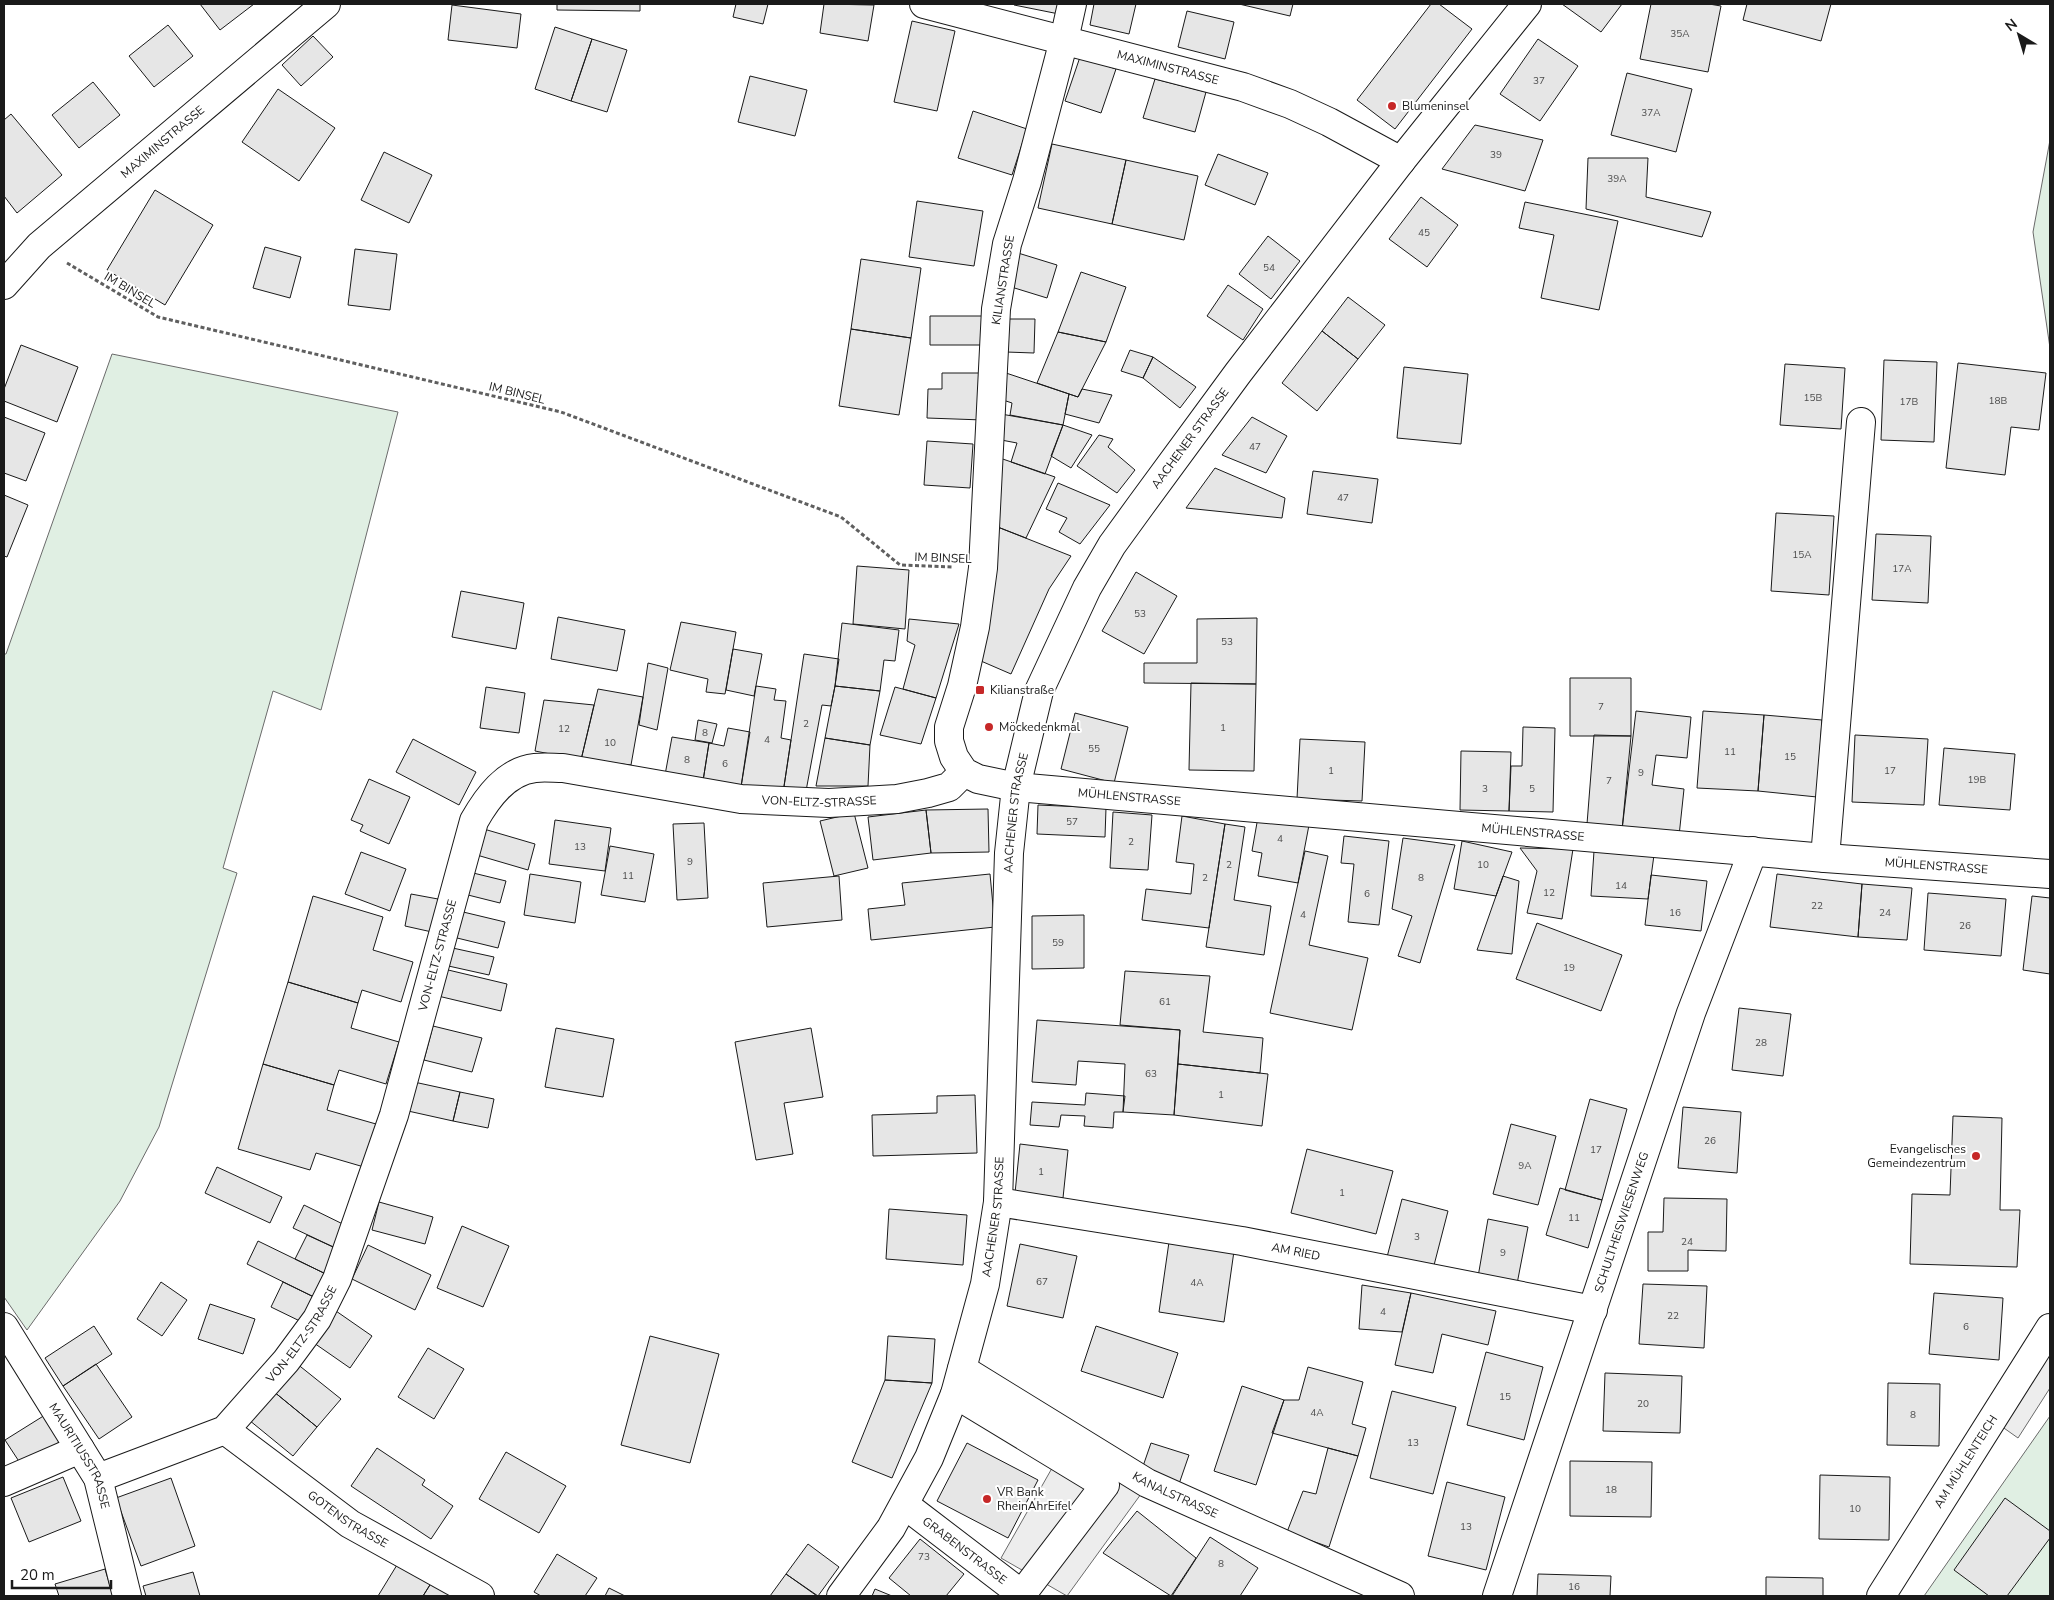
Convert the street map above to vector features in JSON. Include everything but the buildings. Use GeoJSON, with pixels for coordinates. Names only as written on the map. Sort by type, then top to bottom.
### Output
{"type":"FeatureCollection","features":[{"type":"Feature","properties":{"kind":"street","name":"MAXIMINSTRASSE"},"geometry":{"type":"LineString","coordinates":[[4,285],[39,246],[326,4]]}},
{"type":"Feature","properties":{"kind":"street","name":"MAXIMINSTRASSE"},"geometry":{"type":"LineString","coordinates":[[924,4],[1243,88],[1290,104],[1329,122],[1401,161]]}},
{"type":"Feature","properties":{"kind":"street","name":"KILIANSTRASSE"},"geometry":{"type":"LineString","coordinates":[[964,772],[954,757],[948,741],[949,727],[962,686],[975,627],[983,568],[996,310],[1007,244],[1027,181],[1072,4]]}},
{"type":"Feature","properties":{"kind":"street","name":"AACHENER STRASSE"},"geometry":{"type":"LineString","coordinates":[[841,1596],[891,1528],[929,1458],[958,1382],[985,1284],[998,1202],[1009,853],[1016,787],[1038,692],[1086,588],[1112,545],[1238,373],[1401,161],[1527,4]]}},
{"type":"Feature","properties":{"kind":"street"},"geometry":{"type":"LineString","coordinates":[[1825,858],[1861,422]]}},
{"type":"Feature","properties":{"kind":"street","name":"VON-ELTZ-STRASSE"},"geometry":{"type":"LineString","coordinates":[[98,1478],[225,1430],[286,1360],[317,1319],[337,1279],[394,1115],[474,821],[488,797],[508,778],[533,768],[563,768],[742,799],[829,802],[897,799],[928,793],[949,787],[964,772]]}},
{"type":"Feature","properties":{"kind":"street"},"geometry":{"type":"LineString","coordinates":[[964,772],[978,778],[1016,787]]}},
{"type":"Feature","properties":{"kind":"street","name":"MÜHLENSTRASSE"},"geometry":{"type":"LineString","coordinates":[[1016,787],[1825,858],[2050,874]]}},
{"type":"Feature","properties":{"kind":"street","name":"SCHULTHEISWIESENWEG"},"geometry":{"type":"LineString","coordinates":[[1498,1596],[1691,1013],[1754,851]]}},
{"type":"Feature","properties":{"kind":"street","name":"AM RIED"},"geometry":{"type":"LineString","coordinates":[[998,1202],[1242,1241],[1593,1310]]}},
{"type":"Feature","properties":{"kind":"street","name":"MAURITIUSSTRASSE"},"geometry":{"type":"LineString","coordinates":[[4,1327],[98,1478],[127,1596]]}},
{"type":"Feature","properties":{"kind":"street","name":"AM MÜHLENTEICH"},"geometry":{"type":"LineString","coordinates":[[1881,1596],[2050,1328]]}},
{"type":"Feature","properties":{"kind":"street"},"geometry":{"type":"LineString","coordinates":[[958,1382],[1105,1485],[1023,1595]]}},
{"type":"Feature","properties":{"kind":"street","name":"KANALSTRASSE"},"geometry":{"type":"LineString","coordinates":[[958,1382],[1147,1483],[1400,1596]]}},
{"type":"Feature","properties":{"kind":"street","name":"GOTENSTRASSE"},"geometry":{"type":"LineString","coordinates":[[225,1430],[350,1524],[480,1596]]}},
{"type":"Feature","properties":{"kind":"street"},"geometry":{"type":"LineString","coordinates":[[4,1482],[80,1449]]}},
{"type":"Feature","properties":{"kind":"street","name":"GRABENSTRASSE"},"geometry":{"type":"LineString","coordinates":[[905,1505],[1023,1595]]}},
{"type":"Feature","properties":{"kind":"path","name":"IM BINSEL"},"geometry":{"type":"LineString","coordinates":[[39,246],[158,317],[561,412],[841,517],[900,565],[983,568]]}},
{"type":"Feature","properties":{"kind":"green space"},"geometry":{"type":"Polygon","coordinates":[[[2050,140],[2050,348],[2033,232],[2050,140]]]}},
{"type":"Feature","properties":{"kind":"green space"},"geometry":{"type":"Polygon","coordinates":[[[112,354],[398,412],[321,710],[273,691],[223,868],[237,873],[159,1127],[120,1201],[27,1330],[4,1297],[4,654],[6,654],[112,354]]]}},
{"type":"Feature","properties":{"kind":"green space"},"geometry":{"type":"Polygon","coordinates":[[[2050,1416],[2050,1596],[1924,1596],[2050,1416]]]}},
{"type":"Feature","properties":{"kind":"shaded area"},"geometry":{"type":"Polygon","coordinates":[[[2050,1348],[2050,1388],[2018,1438],[2001,1426],[2050,1348]]]}},
{"type":"Feature","properties":{"kind":"shaded area"},"geometry":{"type":"Polygon","coordinates":[[[1064,1447],[1141,1494],[1067,1596],[1001,1558],[1064,1447]]]}},
{"type":"Feature","properties":{"kind":"place","name":"Blumeninsel"},"geometry":{"type":"Point","coordinates":[1392,106]}},
{"type":"Feature","properties":{"kind":"place","name":"Kilianstraße"},"geometry":{"type":"Point","coordinates":[980,690]}},
{"type":"Feature","properties":{"kind":"place","name":"Möckedenkmal"},"geometry":{"type":"Point","coordinates":[989,727]}},
{"type":"Feature","properties":{"kind":"place","name":"Evangelisches Gemeindezentrum"},"geometry":{"type":"Point","coordinates":[1976,1156]}},
{"type":"Feature","properties":{"kind":"place","name":"VR Bank RheinAhrEifel"},"geometry":{"type":"Point","coordinates":[987,1499]}}]}
